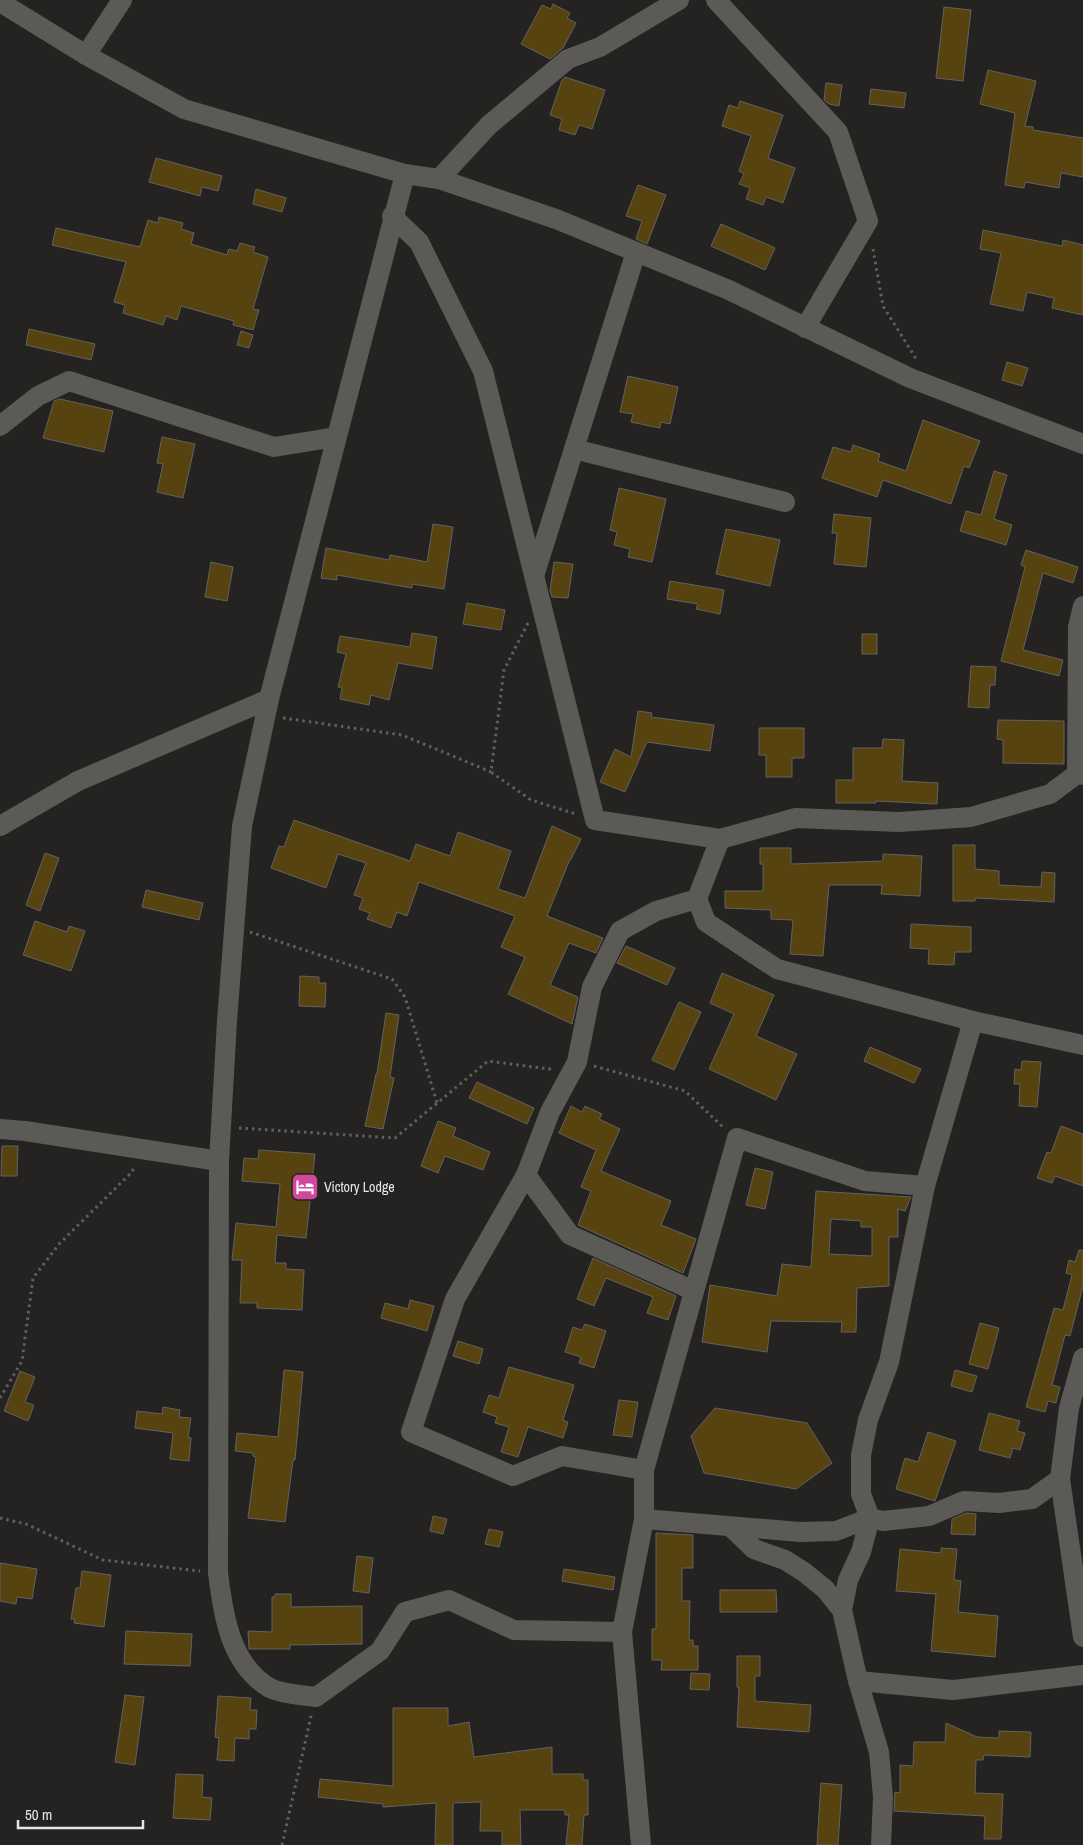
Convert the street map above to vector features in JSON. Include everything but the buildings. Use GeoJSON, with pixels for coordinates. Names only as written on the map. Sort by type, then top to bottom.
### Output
{"type":"FeatureCollection","features":[{"type":"Feature","properties":{"kind":"street"},"geometry":{"type":"LineString","coordinates":[[86,55],[122,0]]}},
{"type":"Feature","properties":{"kind":"street"},"geometry":{"type":"LineString","coordinates":[[439,180],[489,125],[568,60],[600,47],[679,0]]}},
{"type":"Feature","properties":{"kind":"street"},"geometry":{"type":"LineString","coordinates":[[716,0],[838,132],[868,222],[805,328]]}},
{"type":"Feature","properties":{"kind":"street"},"geometry":{"type":"LineString","coordinates":[[0,2],[86,55],[184,110],[405,174],[439,180],[556,219],[729,290],[910,378],[1083,444]]}},
{"type":"Feature","properties":{"kind":"street"},"geometry":{"type":"LineString","coordinates":[[405,174],[392,216],[267,707],[242,826],[233,927],[219,1161],[218,1573],[223,1617],[243,1664],[271,1688],[316,1697],[380,1651],[405,1612],[449,1600],[514,1630],[622,1632]]}},
{"type":"Feature","properties":{"kind":"street"},"geometry":{"type":"LineString","coordinates":[[392,216],[420,242],[483,371],[535,573],[540,600],[595,820],[720,839],[796,818],[899,822],[971,817],[1050,794],[1080,774],[1078,627],[1083,606]]}},
{"type":"Feature","properties":{"kind":"street"},"geometry":{"type":"LineString","coordinates":[[535,573],[636,252]]}},
{"type":"Feature","properties":{"kind":"street"},"geometry":{"type":"LineString","coordinates":[[0,426],[38,396],[69,381],[274,447],[336,437]]}},
{"type":"Feature","properties":{"kind":"street"},"geometry":{"type":"LineString","coordinates":[[574,449],[785,502]]}},
{"type":"Feature","properties":{"kind":"street"},"geometry":{"type":"LineString","coordinates":[[0,826],[78,780],[267,707]]}},
{"type":"Feature","properties":{"kind":"street"},"geometry":{"type":"LineString","coordinates":[[720,839],[697,899],[706,922],[777,969],[973,1021],[1083,1045]]}},
{"type":"Feature","properties":{"kind":"street"},"geometry":{"type":"LineString","coordinates":[[644,1470],[562,1456],[512,1476],[411,1432],[455,1299],[526,1175],[550,1112],[577,1062],[592,987],[620,931],[656,911],[697,899]]}},
{"type":"Feature","properties":{"kind":"street"},"geometry":{"type":"LineString","coordinates":[[881,1845],[883,1797],[879,1752],[858,1681],[842,1610],[848,1580],[861,1552],[870,1518],[861,1494],[861,1455],[868,1420],[889,1362],[925,1186],[973,1021]]}},
{"type":"Feature","properties":{"kind":"street"},"geometry":{"type":"LineString","coordinates":[[0,1129],[143,1148],[219,1161]]}},
{"type":"Feature","properties":{"kind":"street"},"geometry":{"type":"LineString","coordinates":[[641,1845],[622,1632],[644,1518],[644,1470],[737,1138],[865,1181],[925,1186]]}},
{"type":"Feature","properties":{"kind":"street"},"geometry":{"type":"LineString","coordinates":[[526,1175],[570,1234],[694,1291]]}},
{"type":"Feature","properties":{"kind":"street"},"geometry":{"type":"LineString","coordinates":[[1083,1358],[1069,1408],[1060,1479],[1083,1637]]}},
{"type":"Feature","properties":{"kind":"street"},"geometry":{"type":"LineString","coordinates":[[644,1518],[800,1532],[836,1531],[870,1518],[884,1521],[929,1516],[964,1501],[999,1503],[1032,1499],[1060,1479]]}},
{"type":"Feature","properties":{"kind":"street"},"geometry":{"type":"LineString","coordinates":[[731,1527],[754,1549],[786,1560],[804,1572],[825,1589],[842,1610]]}},
{"type":"Feature","properties":{"kind":"street"},"geometry":{"type":"LineString","coordinates":[[858,1681],[953,1690],[1083,1675]]}},
{"type":"Feature","properties":{"kind":"path"},"geometry":{"type":"LineString","coordinates":[[868,222],[883,306],[915,357],[910,378]]}},
{"type":"Feature","properties":{"kind":"path"},"geometry":{"type":"LineString","coordinates":[[491,772],[504,670],[540,600]]}},
{"type":"Feature","properties":{"kind":"path"},"geometry":{"type":"LineString","coordinates":[[267,707],[402,736],[491,772],[531,800],[595,820]]}},
{"type":"Feature","properties":{"kind":"path"},"geometry":{"type":"LineString","coordinates":[[233,927],[392,979],[405,997],[436,1103]]}},
{"type":"Feature","properties":{"kind":"path"},"geometry":{"type":"LineString","coordinates":[[221,1127],[395,1138],[488,1061],[549,1070],[577,1062],[685,1091],[710,1117],[737,1138]]}},
{"type":"Feature","properties":{"kind":"path"},"geometry":{"type":"LineString","coordinates":[[0,1398],[22,1361],[33,1278],[60,1243],[132,1172],[143,1148]]}},
{"type":"Feature","properties":{"kind":"path"},"geometry":{"type":"LineString","coordinates":[[0,1518],[26,1524],[103,1560],[218,1573]]}},
{"type":"Feature","properties":{"kind":"path"},"geometry":{"type":"LineString","coordinates":[[282,1845],[316,1697]]}},
{"type":"Feature","properties":{"kind":"place","name":"Victory Lodge"},"geometry":{"type":"Point","coordinates":[305,1187]}}]}
